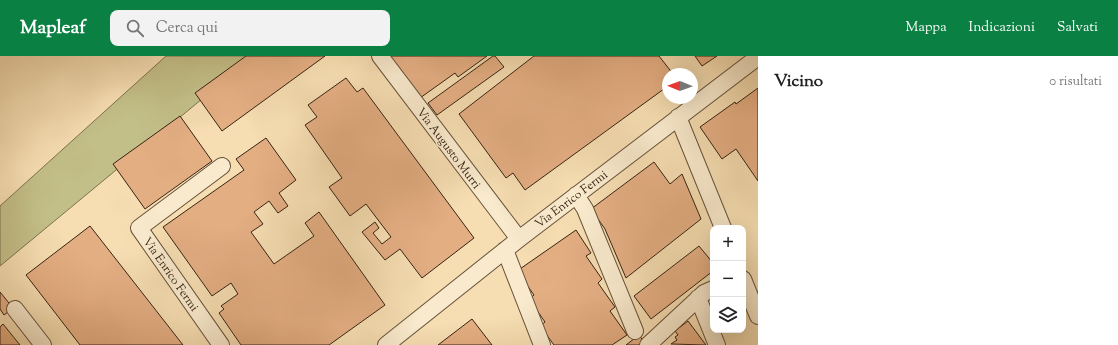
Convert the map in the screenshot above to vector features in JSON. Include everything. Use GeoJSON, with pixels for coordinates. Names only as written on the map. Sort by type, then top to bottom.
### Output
{"type":"FeatureCollection","features":[{"type":"Feature","properties":{"kind":"street","name":"Via Augusto Murri"},"geometry":{"type":"LineString","coordinates":[[380,56],[518,239]]}},
{"type":"Feature","properties":{"kind":"street","name":"Via Enrico Fermi"},"geometry":{"type":"LineString","coordinates":[[386,345],[518,239],[758,57]]}},
{"type":"Feature","properties":{"kind":"street"},"geometry":{"type":"LineString","coordinates":[[678,117],[722,225]]}},
{"type":"Feature","properties":{"kind":"street","name":"Via Enrico Fermi"},"geometry":{"type":"LineString","coordinates":[[221,345],[139,228],[222,166]]}},
{"type":"Feature","properties":{"kind":"street"},"geometry":{"type":"LineString","coordinates":[[576,195],[584,209],[635,331]]}},
{"type":"Feature","properties":{"kind":"street"},"geometry":{"type":"LineString","coordinates":[[505,250],[542,345]]}},
{"type":"Feature","properties":{"kind":"street"},"geometry":{"type":"LineString","coordinates":[[746,286],[758,316]]}},
{"type":"Feature","properties":{"kind":"street"},"geometry":{"type":"LineString","coordinates":[[648,345],[698,298],[710,290]]}},
{"type":"Feature","properties":{"kind":"street"},"geometry":{"type":"LineString","coordinates":[[698,298],[717,345]]}},
{"type":"Feature","properties":{"kind":"street"},"geometry":{"type":"LineString","coordinates":[[15,308],[43,345]]}},
{"type":"Feature","properties":{"kind":"shaded area"},"geometry":{"type":"Polygon","coordinates":[[[166,56],[254,56],[0,266],[0,206],[166,56]]]}},
{"type":"Feature","properties":{"kind":"building"},"geometry":{"type":"Polygon","coordinates":[[[246,56],[325,56],[222,131],[195,93],[246,56]]]}},
{"type":"Feature","properties":{"kind":"building"},"geometry":{"type":"Polygon","coordinates":[[[390,56],[487,56],[458,77],[455,73],[420,98],[390,56]]]}},
{"type":"Feature","properties":{"kind":"building"},"geometry":{"type":"Polygon","coordinates":[[[495,56],[504,67],[437,115],[428,103],[495,56]]]}},
{"type":"Feature","properties":{"kind":"building"},"geometry":{"type":"Polygon","coordinates":[[[534,56],[659,56],[668,68],[662,68],[662,90],[525,190],[513,173],[506,178],[459,114],[534,56]]]}},
{"type":"Feature","properties":{"kind":"building"},"geometry":{"type":"Polygon","coordinates":[[[695,56],[717,56],[702,66],[695,56]]]}},
{"type":"Feature","properties":{"kind":"building"},"geometry":{"type":"Polygon","coordinates":[[[346,78],[357,92],[363,88],[474,238],[422,278],[400,249],[385,260],[362,232],[375,222],[379,228],[373,233],[382,244],[391,237],[366,204],[350,216],[329,187],[342,178],[305,125],[317,117],[308,105],[346,78]]]}},
{"type":"Feature","properties":{"kind":"building"},"geometry":{"type":"Polygon","coordinates":[[[758,88],[758,181],[736,149],[722,159],[700,127],[735,102],[736,104],[758,88]]]}},
{"type":"Feature","properties":{"kind":"building"},"geometry":{"type":"Polygon","coordinates":[[[180,116],[212,161],[145,209],[113,164],[180,116]]]}},
{"type":"Feature","properties":{"kind":"building"},"geometry":{"type":"Polygon","coordinates":[[[266,138],[296,180],[279,193],[288,206],[278,213],[269,201],[254,212],[263,224],[251,232],[274,264],[314,236],[305,223],[319,212],[385,305],[329,345],[241,345],[219,313],[224,309],[221,306],[238,294],[231,283],[212,296],[163,227],[244,170],[236,159],[266,138]]]}},
{"type":"Feature","properties":{"kind":"building"},"geometry":{"type":"Polygon","coordinates":[[[654,162],[670,184],[682,174],[701,219],[626,278],[605,229],[591,209],[654,162]]]}},
{"type":"Feature","properties":{"kind":"building"},"geometry":{"type":"Polygon","coordinates":[[[90,226],[183,345],[80,345],[26,275],[90,226]]]}},
{"type":"Feature","properties":{"kind":"building"},"geometry":{"type":"Polygon","coordinates":[[[576,230],[591,253],[586,256],[602,279],[598,283],[615,307],[610,311],[627,335],[612,345],[554,345],[540,326],[545,322],[529,299],[534,295],[517,271],[576,230]]]}},
{"type":"Feature","properties":{"kind":"building"},"geometry":{"type":"Polygon","coordinates":[[[699,246],[710,259],[710,273],[651,319],[634,296],[699,246]]]}},
{"type":"Feature","properties":{"kind":"building"},"geometry":{"type":"Polygon","coordinates":[[[0,292],[13,308],[4,315],[0,309],[0,292]]]}},
{"type":"Feature","properties":{"kind":"building"},"geometry":{"type":"Polygon","coordinates":[[[472,319],[492,345],[438,345],[472,319]]]}},
{"type":"Feature","properties":{"kind":"building"},"geometry":{"type":"Polygon","coordinates":[[[688,321],[706,345],[671,344],[677,340],[675,337],[678,335],[675,331],[688,321]]]}},
{"type":"Feature","properties":{"kind":"building"},"geometry":{"type":"Polygon","coordinates":[[[3,324],[20,345],[0,345],[0,327],[3,324]]]}},
{"type":"Feature","properties":{"kind":"building"},"geometry":{"type":"Polygon","coordinates":[[[639,335],[644,342],[640,345],[626,345],[639,335]]]}}]}
